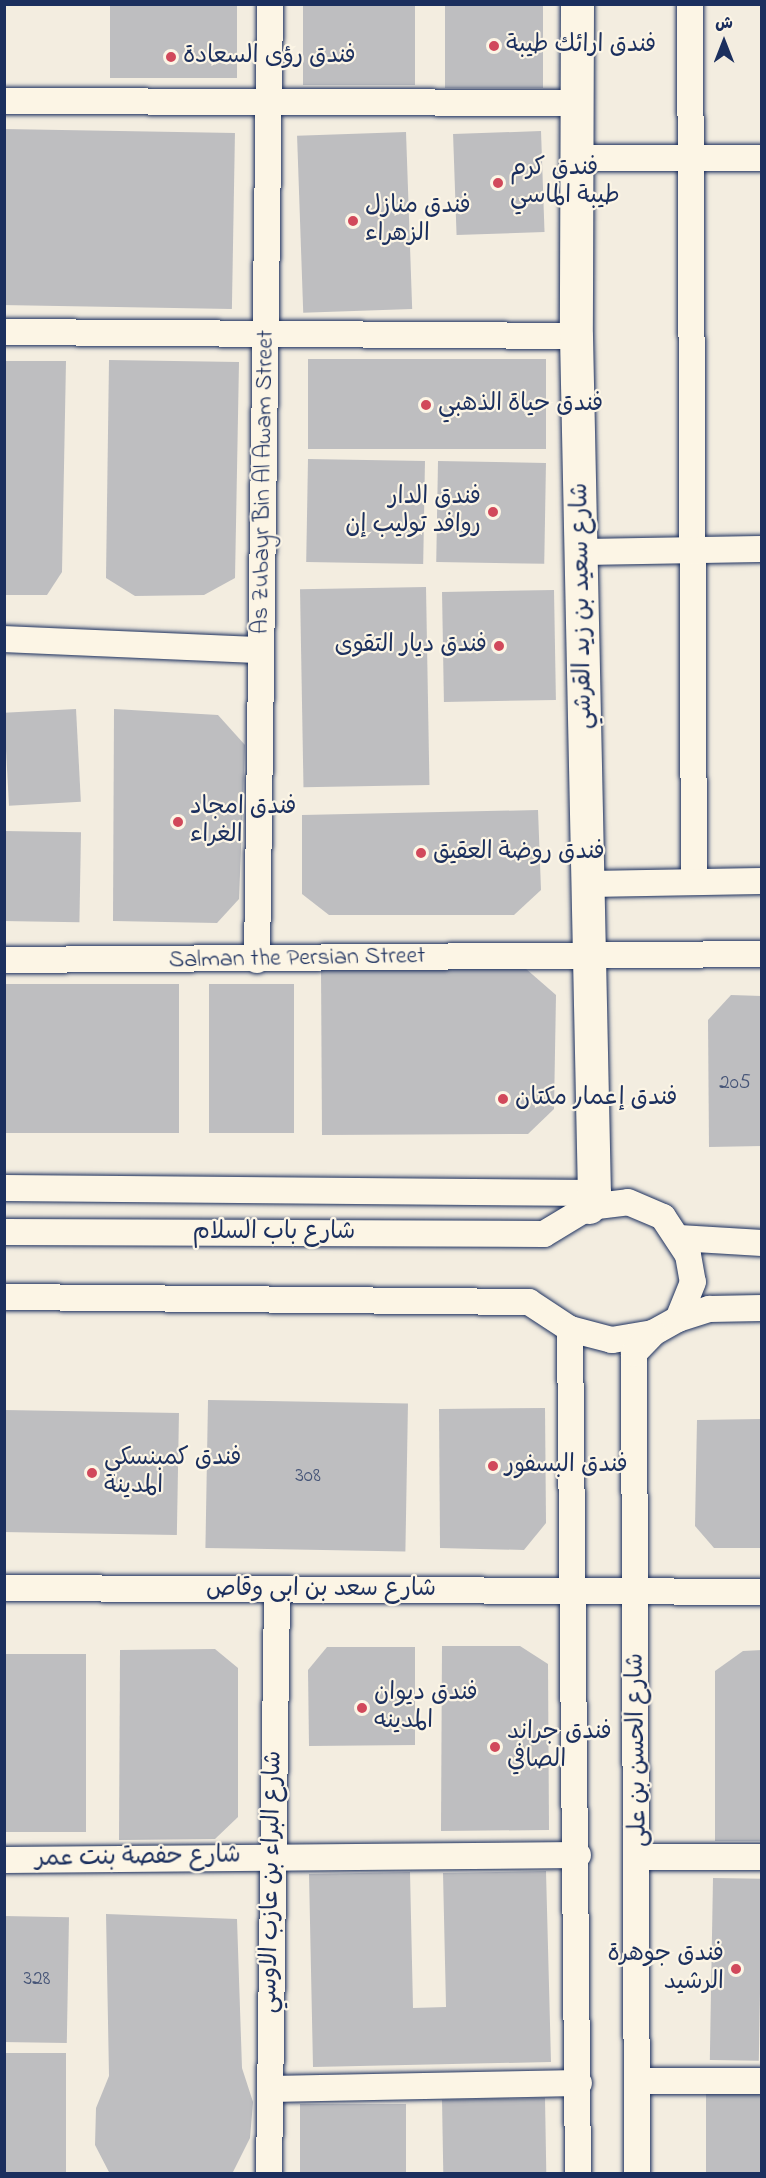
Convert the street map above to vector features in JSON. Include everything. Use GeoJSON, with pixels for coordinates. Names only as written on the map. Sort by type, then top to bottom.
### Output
{"type":"FeatureCollection","features":[{"type":"Feature","properties":{"kind":"street","name":"As Zubayr Bin Al Awam Street"},"geometry":{"type":"LineString","coordinates":[[256,960],[267,334],[270,4]]}},
{"type":"Feature","properties":{"kind":"street","name":"شارع سعيد بن زيد القرشي"},"geometry":{"type":"LineString","coordinates":[[577,4],[576,336],[588,884],[591,1200]]}},
{"type":"Feature","properties":{"kind":"street"},"geometry":{"type":"LineString","coordinates":[[690,4],[690,549],[694,881]]}},
{"type":"Feature","properties":{"kind":"street"},"geometry":{"type":"LineString","coordinates":[[4,101],[576,103]]}},
{"type":"Feature","properties":{"kind":"street"},"geometry":{"type":"LineString","coordinates":[[576,158],[762,158]]}},
{"type":"Feature","properties":{"kind":"street"},"geometry":{"type":"LineString","coordinates":[[4,332],[576,336]]}},
{"type":"Feature","properties":{"kind":"street"},"geometry":{"type":"LineString","coordinates":[[582,552],[762,549]]}},
{"type":"Feature","properties":{"kind":"street"},"geometry":{"type":"LineString","coordinates":[[4,639],[261,650]]}},
{"type":"Feature","properties":{"kind":"street"},"geometry":{"type":"LineString","coordinates":[[588,884],[762,880]]}},
{"type":"Feature","properties":{"kind":"street","name":"Salman the Persian Street"},"geometry":{"type":"LineString","coordinates":[[4,960],[256,960],[762,954]]}},
{"type":"Feature","properties":{"kind":"street"},"geometry":{"type":"LineString","coordinates":[[4,1188],[628,1202],[663,1217],[679,1238],[693,1282],[678,1320]]}},
{"type":"Feature","properties":{"kind":"street","name":"شارع باب السلام"},"geometry":{"type":"LineString","coordinates":[[4,1232],[544,1234],[591,1200]]}},
{"type":"Feature","properties":{"kind":"street"},"geometry":{"type":"LineString","coordinates":[[679,1238],[762,1243]]}},
{"type":"Feature","properties":{"kind":"street"},"geometry":{"type":"LineString","coordinates":[[4,1297],[529,1302],[570,1329],[612,1340],[652,1333],[678,1320],[709,1309],[762,1308]]}},
{"type":"Feature","properties":{"kind":"street"},"geometry":{"type":"LineString","coordinates":[[570,1329],[578,1856],[578,2174]]}},
{"type":"Feature","properties":{"kind":"street","name":"شارع الحسن بن على"},"geometry":{"type":"LineString","coordinates":[[637,2174],[639,1857],[634,1353],[652,1333]]}},
{"type":"Feature","properties":{"kind":"street","name":"شارع سعد بن ابى وقاص"},"geometry":{"type":"LineString","coordinates":[[4,1588],[277,1591],[575,1589],[762,1592]]}},
{"type":"Feature","properties":{"kind":"street","name":"شارع البراء بن عازب الاوسي"},"geometry":{"type":"LineString","coordinates":[[269,2174],[277,1591]]}},
{"type":"Feature","properties":{"kind":"street","name":"شارع حفصة بنت عمر"},"geometry":{"type":"LineString","coordinates":[[4,1860],[578,1856]]}},
{"type":"Feature","properties":{"kind":"street"},"geometry":{"type":"LineString","coordinates":[[639,1857],[762,1857]]}},
{"type":"Feature","properties":{"kind":"street"},"geometry":{"type":"LineString","coordinates":[[639,2081],[762,2081]]}},
{"type":"Feature","properties":{"kind":"street"},"geometry":{"type":"LineString","coordinates":[[270,2089],[579,2082]]}},
{"type":"Feature","properties":{"kind":"building"},"geometry":{"type":"Polygon","coordinates":[[[110,4],[237,4],[237,78],[110,78],[110,4]]]}},
{"type":"Feature","properties":{"kind":"building"},"geometry":{"type":"Polygon","coordinates":[[[303,4],[415,4],[415,85],[303,85],[303,4]]]}},
{"type":"Feature","properties":{"kind":"building","name":"فندق ارائك طيبة"},"geometry":{"type":"Polygon","coordinates":[[[445,4],[543,4],[543,88],[445,88],[445,4]]]}},
{"type":"Feature","properties":{"kind":"building"},"geometry":{"type":"Polygon","coordinates":[[[4,129],[235,133],[232,309],[4,305],[4,129]]]}},
{"type":"Feature","properties":{"kind":"building","name":"فندق كرم طيبة الماسي"},"geometry":{"type":"Polygon","coordinates":[[[541,131],[545,232],[457,235],[453,134],[541,131]]]}},
{"type":"Feature","properties":{"kind":"building","name":"فندق منازل الزهراء"},"geometry":{"type":"Polygon","coordinates":[[[406,132],[412,309],[303,313],[297,136],[406,132]]]}},
{"type":"Feature","properties":{"kind":"building","name":"فندق حياة الذهبي"},"geometry":{"type":"Polygon","coordinates":[[[308,359],[546,359],[546,449],[308,449],[308,359]]]}},
{"type":"Feature","properties":{"kind":"building"},"geometry":{"type":"Polygon","coordinates":[[[109,360],[239,362],[235,578],[204,595],[135,596],[106,578],[109,360]]]}},
{"type":"Feature","properties":{"kind":"building"},"geometry":{"type":"Polygon","coordinates":[[[4,361],[66,361],[62,572],[47,595],[4,595],[4,361]]]}},
{"type":"Feature","properties":{"kind":"building"},"geometry":{"type":"Polygon","coordinates":[[[308,459],[425,461],[423,564],[306,562],[308,459]]]}},
{"type":"Feature","properties":{"kind":"building","name":"فندق الدار روافد توليب إن"},"geometry":{"type":"Polygon","coordinates":[[[438,461],[546,463],[544,564],[436,562],[438,461]]]}},
{"type":"Feature","properties":{"kind":"building"},"geometry":{"type":"Polygon","coordinates":[[[426,587],[429,785],[303,787],[300,589],[426,587]]]}},
{"type":"Feature","properties":{"kind":"building","name":"فندق ديار التقوى"},"geometry":{"type":"Polygon","coordinates":[[[554,590],[556,700],[444,702],[442,592],[554,590]]]}},
{"type":"Feature","properties":{"kind":"building"},"geometry":{"type":"Polygon","coordinates":[[[76,709],[81,802],[9,806],[4,713],[76,709]]]}},
{"type":"Feature","properties":{"kind":"building","name":"فندق امجاد الغراء"},"geometry":{"type":"Polygon","coordinates":[[[114,709],[218,715],[245,745],[239,899],[217,923],[113,921],[114,709]]]}},
{"type":"Feature","properties":{"kind":"building","name":"فندق روضة العقيق"},"geometry":{"type":"Polygon","coordinates":[[[538,810],[541,890],[514,915],[329,915],[302,894],[302,815],[538,810]]]}},
{"type":"Feature","properties":{"kind":"building"},"geometry":{"type":"Polygon","coordinates":[[[4,831],[81,832],[79,922],[4,921],[4,831]]]}},
{"type":"Feature","properties":{"kind":"building"},"geometry":{"type":"Polygon","coordinates":[[[321,967],[525,968],[556,995],[554,1109],[528,1134],[322,1135],[321,967]]]}},
{"type":"Feature","properties":{"kind":"building"},"geometry":{"type":"Polygon","coordinates":[[[4,984],[179,984],[179,1133],[4,1133],[4,984]]]}},
{"type":"Feature","properties":{"kind":"building"},"geometry":{"type":"Polygon","coordinates":[[[209,984],[294,984],[294,1133],[209,1133],[209,984]]]}},
{"type":"Feature","properties":{"kind":"building"},"geometry":{"type":"Polygon","coordinates":[[[731,995],[762,996],[762,1146],[709,1147],[708,1020],[731,995]]]}},
{"type":"Feature","properties":{"kind":"building"},"geometry":{"type":"Polygon","coordinates":[[[208,1400],[408,1403],[405,1551],[205,1548],[208,1400]]]}},
{"type":"Feature","properties":{"kind":"building","name":"فندق البسفور"},"geometry":{"type":"Polygon","coordinates":[[[545,1408],[546,1523],[524,1550],[440,1548],[439,1409],[545,1408]]]}},
{"type":"Feature","properties":{"kind":"building","name":"فندق كمبنسكي المدينة"},"geometry":{"type":"Polygon","coordinates":[[[4,1410],[179,1413],[177,1535],[4,1532],[4,1410]]]}},
{"type":"Feature","properties":{"kind":"building"},"geometry":{"type":"Polygon","coordinates":[[[762,1419],[762,1548],[714,1548],[695,1526],[697,1420],[762,1419]]]}},
{"type":"Feature","properties":{"kind":"building","name":"فندق جراند الصافي"},"geometry":{"type":"Polygon","coordinates":[[[442,1646],[520,1646],[548,1664],[549,1830],[441,1831],[442,1646]]]}},
{"type":"Feature","properties":{"kind":"building","name":"فندق ديوان المدينه"},"geometry":{"type":"Polygon","coordinates":[[[327,1647],[415,1647],[415,1745],[309,1746],[308,1670],[327,1647]]]}},
{"type":"Feature","properties":{"kind":"building"},"geometry":{"type":"Polygon","coordinates":[[[215,1649],[238,1668],[238,1817],[215,1839],[119,1840],[120,1650],[215,1649]]]}},
{"type":"Feature","properties":{"kind":"building"},"geometry":{"type":"Polygon","coordinates":[[[762,1650],[762,1841],[715,1841],[715,1671],[743,1651],[762,1650]]]}},
{"type":"Feature","properties":{"kind":"building"},"geometry":{"type":"Polygon","coordinates":[[[4,1654],[86,1654],[86,1832],[4,1832],[4,1654]]]}},
{"type":"Feature","properties":{"kind":"building"},"geometry":{"type":"Polygon","coordinates":[[[546,1871],[551,2062],[313,2067],[309,1874],[410,1872],[413,2008],[446,2007],[443,1873],[546,1871]]]}},
{"type":"Feature","properties":{"kind":"building","name":"فندق جوهرة الرشيد"},"geometry":{"type":"Polygon","coordinates":[[[713,1878],[762,1879],[759,2061],[710,2060],[713,1878]]]}},
{"type":"Feature","properties":{"kind":"building"},"geometry":{"type":"Polygon","coordinates":[[[106,1914],[237,1919],[242,2068],[253,2102],[250,2138],[232,2174],[110,2174],[95,2145],[96,2108],[109,2076],[106,1914]]]}},
{"type":"Feature","properties":{"kind":"building"},"geometry":{"type":"Polygon","coordinates":[[[4,1916],[69,1917],[67,2043],[4,2042],[4,1916]]]}},
{"type":"Feature","properties":{"kind":"building"},"geometry":{"type":"Polygon","coordinates":[[[4,2053],[66,2053],[66,2174],[4,2174],[4,2053]]]}},
{"type":"Feature","properties":{"kind":"building"},"geometry":{"type":"Polygon","coordinates":[[[706,2092],[762,2092],[762,2174],[706,2174],[706,2092]]]}},
{"type":"Feature","properties":{"kind":"building"},"geometry":{"type":"Polygon","coordinates":[[[545,2098],[546,2174],[443,2174],[442,2100],[545,2098]]]}},
{"type":"Feature","properties":{"kind":"building"},"geometry":{"type":"Polygon","coordinates":[[[300,2104],[406,2104],[406,2174],[300,2174],[300,2104]]]}},
{"type":"Feature","properties":{"kind":"place","name":"فندق ارائك طيبة"},"geometry":{"type":"Point","coordinates":[494,46]}},
{"type":"Feature","properties":{"kind":"place","name":"فندق رؤى السعادة"},"geometry":{"type":"Point","coordinates":[171,57]}},
{"type":"Feature","properties":{"kind":"place","name":"فندق كرم طيبة الماسي"},"geometry":{"type":"Point","coordinates":[498,183]}},
{"type":"Feature","properties":{"kind":"place","name":"فندق منازل الزهراء"},"geometry":{"type":"Point","coordinates":[353,221]}},
{"type":"Feature","properties":{"kind":"place","name":"فندق حياة الذهبي"},"geometry":{"type":"Point","coordinates":[426,405]}},
{"type":"Feature","properties":{"kind":"place","name":"فندق الدار روافد توليب إن"},"geometry":{"type":"Point","coordinates":[493,512]}},
{"type":"Feature","properties":{"kind":"place","name":"فندق ديار التقوى"},"geometry":{"type":"Point","coordinates":[499,646]}},
{"type":"Feature","properties":{"kind":"place","name":"فندق امجاد الغراء"},"geometry":{"type":"Point","coordinates":[178,822]}},
{"type":"Feature","properties":{"kind":"place","name":"فندق روضة العقيق"},"geometry":{"type":"Point","coordinates":[421,853]}},
{"type":"Feature","properties":{"kind":"place","name":"فندق إعمار مكتان"},"geometry":{"type":"Point","coordinates":[503,1099]}},
{"type":"Feature","properties":{"kind":"place","name":"فندق البسفور"},"geometry":{"type":"Point","coordinates":[493,1466]}},
{"type":"Feature","properties":{"kind":"place","name":"فندق كمبنسكي المدينة"},"geometry":{"type":"Point","coordinates":[92,1473]}},
{"type":"Feature","properties":{"kind":"place","name":"فندق ديوان المدينه"},"geometry":{"type":"Point","coordinates":[362,1708]}},
{"type":"Feature","properties":{"kind":"place","name":"فندق جراند الصافي"},"geometry":{"type":"Point","coordinates":[495,1747]}},
{"type":"Feature","properties":{"kind":"place","name":"فندق جوهرة الرشيد"},"geometry":{"type":"Point","coordinates":[736,1969]}}]}
